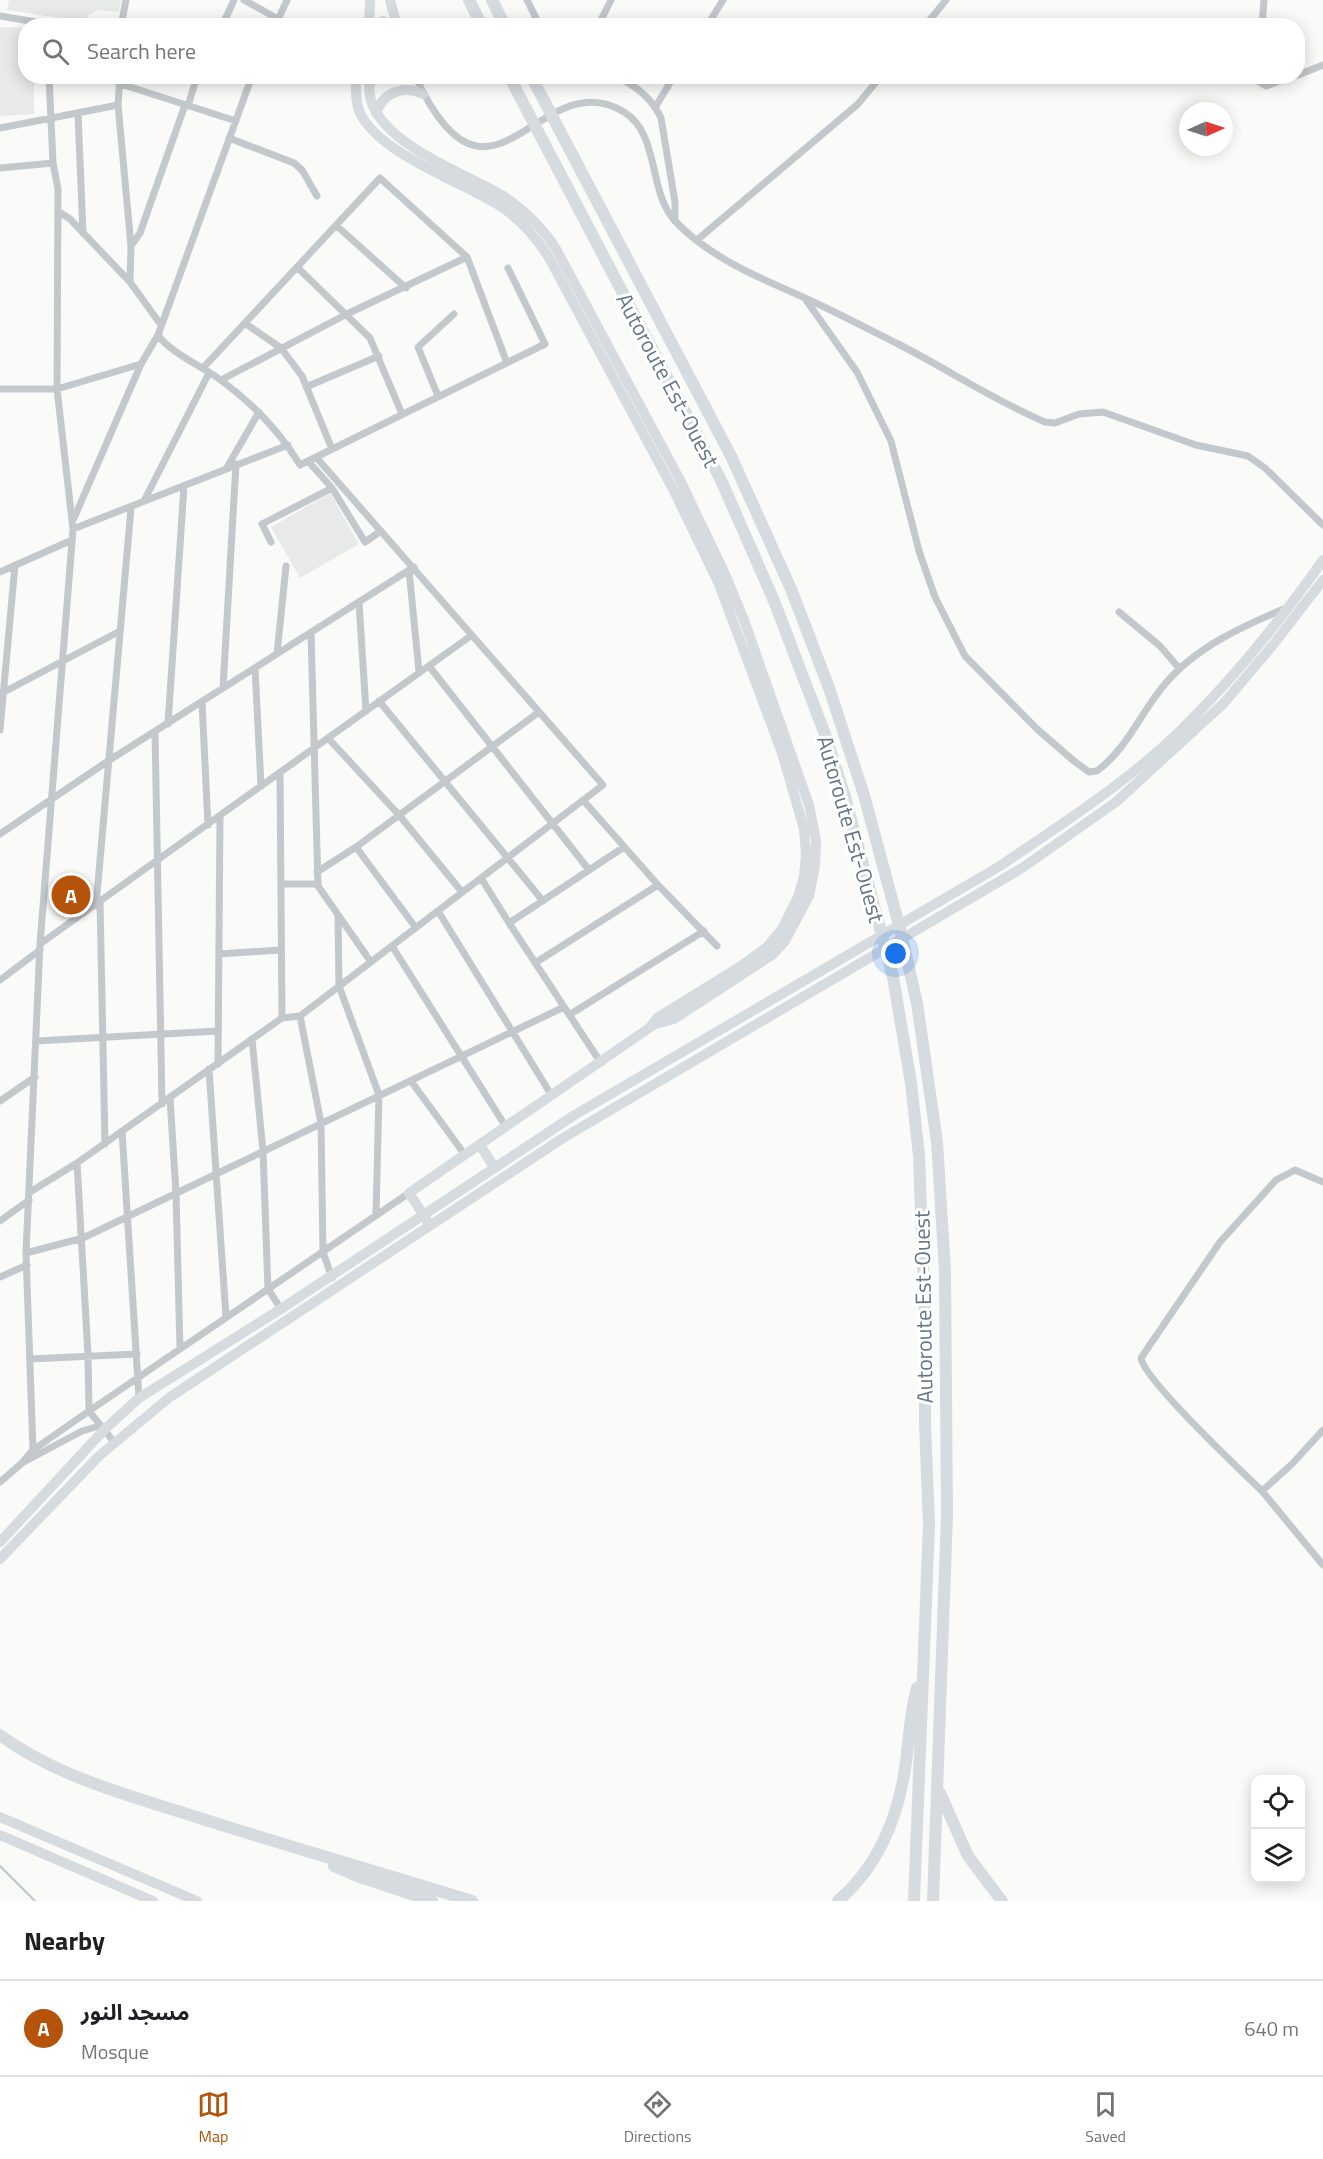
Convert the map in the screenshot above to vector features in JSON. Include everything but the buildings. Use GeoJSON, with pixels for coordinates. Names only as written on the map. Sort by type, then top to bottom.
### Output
{"type":"FeatureCollection","features":[{"type":"Feature","properties":{"kind":"highway"},"geometry":{"type":"LineString","coordinates":[[469,0],[478,18]]}},
{"type":"Feature","properties":{"kind":"highway"},"geometry":{"type":"LineString","coordinates":[[492,0],[501,18]]}},
{"type":"Feature","properties":{"kind":"highway","name":"Autoroute Est-Ouest"},"geometry":{"type":"LineString","coordinates":[[513,84],[721,480],[792,644],[826,737],[862,858],[893,976],[911,1083],[919,1156],[929,1525],[914,1901]]}},
{"type":"Feature","properties":{"kind":"highway","name":"Autoroute Est-Ouest"},"geometry":{"type":"LineString","coordinates":[[535,84],[731,456],[791,590],[829,688],[860,784],[900,928],[916,1003],[937,1142],[945,1271],[947,1515],[933,1901]]}},
{"type":"Feature","properties":{"kind":"highway"},"geometry":{"type":"LineString","coordinates":[[838,1901],[870,1866],[884,1842],[896,1812],[904,1779],[911,1709],[923,1667]]}},
{"type":"Feature","properties":{"kind":"highway"},"geometry":{"type":"LineString","coordinates":[[0,1735],[35,1758],[83,1780],[311,1855],[351,1864],[472,1901]]}},
{"type":"Feature","properties":{"kind":"highway"},"geometry":{"type":"LineString","coordinates":[[938,1786],[959,1839],[978,1872],[1002,1901]]}},
{"type":"Feature","properties":{"kind":"highway"},"geometry":{"type":"LineString","coordinates":[[311,1855],[357,1876],[432,1901]]}},
{"type":"Feature","properties":{"kind":"main road"},"geometry":{"type":"LineString","coordinates":[[370,0],[370,18]]}},
{"type":"Feature","properties":{"kind":"main road"},"geometry":{"type":"LineString","coordinates":[[390,0],[394,18]]}},
{"type":"Feature","properties":{"kind":"main road"},"geometry":{"type":"LineString","coordinates":[[357,84],[360,111],[367,124],[392,146],[499,205],[530,232],[548,256],[707,557],[730,609],[782,753],[804,829],[806,854],[804,876],[793,909],[782,929],[767,947],[657,1018],[650,1029]]}},
{"type":"Feature","properties":{"kind":"main road"},"geometry":{"type":"LineString","coordinates":[[370,84],[369,95],[376,113],[394,133],[410,146],[512,202],[536,222],[556,249],[680,480],[725,574],[744,620],[809,805],[816,840],[815,866],[809,896],[785,941],[758,965],[674,1019],[655,1024],[409,1193],[430,1225]]}},
{"type":"Feature","properties":{"kind":"main road"},"geometry":{"type":"LineString","coordinates":[[376,113],[384,99],[391,94],[407,89],[423,94]]}},
{"type":"Feature","properties":{"kind":"main road"},"geometry":{"type":"LineString","coordinates":[[0,1559],[114,1442],[170,1397],[563,1138],[851,960],[919,914],[1056,829],[1151,756],[1188,723],[1290,607],[1323,560]]}},
{"type":"Feature","properties":{"kind":"main road"},"geometry":{"type":"LineString","coordinates":[[0,1542],[101,1428],[139,1398],[332,1276],[573,1116],[851,960],[924,927],[1064,840],[1156,768],[1223,704],[1273,645],[1323,580]]}},
{"type":"Feature","properties":{"kind":"main road"},"geometry":{"type":"LineString","coordinates":[[480,1145],[494,1167]]}},
{"type":"Feature","properties":{"kind":"main road"},"geometry":{"type":"LineString","coordinates":[[260,1322],[267,1333]]}},
{"type":"Feature","properties":{"kind":"main road"},"geometry":{"type":"LineString","coordinates":[[0,1817],[197,1901]]}},
{"type":"Feature","properties":{"kind":"main road"},"geometry":{"type":"LineString","coordinates":[[0,1835],[153,1901]]}},
{"type":"Feature","properties":{"kind":"street"},"geometry":{"type":"LineString","coordinates":[[122,18],[126,0]]}},
{"type":"Feature","properties":{"kind":"street"},"geometry":{"type":"LineString","coordinates":[[226,18],[234,0]]}},
{"type":"Feature","properties":{"kind":"street"},"geometry":{"type":"LineString","coordinates":[[244,0],[270,18]]}},
{"type":"Feature","properties":{"kind":"street"},"geometry":{"type":"LineString","coordinates":[[278,18],[287,0]]}},
{"type":"Feature","properties":{"kind":"street"},"geometry":{"type":"LineString","coordinates":[[526,0],[536,18]]}},
{"type":"Feature","properties":{"kind":"street"},"geometry":{"type":"LineString","coordinates":[[602,18],[611,0]]}},
{"type":"Feature","properties":{"kind":"street"},"geometry":{"type":"LineString","coordinates":[[712,18],[723,0]]}},
{"type":"Feature","properties":{"kind":"street"},"geometry":{"type":"LineString","coordinates":[[931,18],[946,0]]}},
{"type":"Feature","properties":{"kind":"street"},"geometry":{"type":"LineString","coordinates":[[1263,18],[1264,0]]}},
{"type":"Feature","properties":{"kind":"street"},"geometry":{"type":"LineString","coordinates":[[0,16],[18,19]]}},
{"type":"Feature","properties":{"kind":"street"},"geometry":{"type":"LineString","coordinates":[[1305,72],[1323,65]]}},
{"type":"Feature","properties":{"kind":"street"},"geometry":{"type":"LineString","coordinates":[[33,1450],[27,1265],[29,1200],[40,947],[73,529],[57,389],[59,212],[53,163],[49,84]]}},
{"type":"Feature","properties":{"kind":"street"},"geometry":{"type":"LineString","coordinates":[[120,84],[118,105],[131,246],[130,282]]}},
{"type":"Feature","properties":{"kind":"street"},"geometry":{"type":"LineString","coordinates":[[131,84],[236,121]]}},
{"type":"Feature","properties":{"kind":"street"},"geometry":{"type":"LineString","coordinates":[[131,246],[140,233],[194,84]]}},
{"type":"Feature","properties":{"kind":"street"},"geometry":{"type":"LineString","coordinates":[[73,520],[141,364],[158,336],[249,84]]}},
{"type":"Feature","properties":{"kind":"street"},"geometry":{"type":"LineString","coordinates":[[419,84],[445,127],[459,140],[478,148],[503,144],[574,103],[591,102],[611,106],[626,113],[638,125],[645,139],[660,191],[675,220],[697,240],[755,277],[804,298],[1044,422],[1055,423],[1079,414],[1103,412],[1196,445],[1248,456],[1265,468],[1323,524]]}},
{"type":"Feature","properties":{"kind":"street"},"geometry":{"type":"LineString","coordinates":[[628,84],[645,95],[656,106],[666,139],[676,209],[675,220]]}},
{"type":"Feature","properties":{"kind":"street"},"geometry":{"type":"LineString","coordinates":[[656,106],[669,84]]}},
{"type":"Feature","properties":{"kind":"street"},"geometry":{"type":"LineString","coordinates":[[697,240],[858,104],[874,84]]}},
{"type":"Feature","properties":{"kind":"street"},"geometry":{"type":"LineString","coordinates":[[0,128],[118,105]]}},
{"type":"Feature","properties":{"kind":"street"},"geometry":{"type":"LineString","coordinates":[[78,113],[83,233]]}},
{"type":"Feature","properties":{"kind":"street"},"geometry":{"type":"LineString","coordinates":[[229,138],[294,163],[302,170],[316,196]]}},
{"type":"Feature","properties":{"kind":"street"},"geometry":{"type":"LineString","coordinates":[[0,168],[53,163]]}},
{"type":"Feature","properties":{"kind":"street"},"geometry":{"type":"LineString","coordinates":[[145,499],[206,370],[380,178],[467,257],[507,363]]}},
{"type":"Feature","properties":{"kind":"street"},"geometry":{"type":"LineString","coordinates":[[59,212],[83,233],[130,282],[161,325]]}},
{"type":"Feature","properties":{"kind":"street"},"geometry":{"type":"LineString","coordinates":[[337,226],[406,288]]}},
{"type":"Feature","properties":{"kind":"street"},"geometry":{"type":"LineString","coordinates":[[221,380],[347,314],[406,288],[467,257]]}},
{"type":"Feature","properties":{"kind":"street"},"geometry":{"type":"LineString","coordinates":[[298,268],[370,338],[402,414]]}},
{"type":"Feature","properties":{"kind":"street"},"geometry":{"type":"LineString","coordinates":[[158,336],[221,380],[259,412],[288,445],[300,465],[545,344],[508,268]]}},
{"type":"Feature","properties":{"kind":"street"},"geometry":{"type":"LineString","coordinates":[[804,298],[858,372],[887,433],[932,589],[972,666],[1074,761],[1089,772],[1094,772],[1127,740],[1140,718],[1179,668],[1250,623],[1290,607]]}},
{"type":"Feature","properties":{"kind":"street"},"geometry":{"type":"LineString","coordinates":[[438,396],[418,347],[454,314]]}},
{"type":"Feature","properties":{"kind":"street"},"geometry":{"type":"LineString","coordinates":[[246,324],[281,348],[306,387],[333,448]]}},
{"type":"Feature","properties":{"kind":"street"},"geometry":{"type":"LineString","coordinates":[[306,387],[379,356]]}},
{"type":"Feature","properties":{"kind":"street"},"geometry":{"type":"LineString","coordinates":[[0,389],[57,389],[141,364]]}},
{"type":"Feature","properties":{"kind":"street"},"geometry":{"type":"LineString","coordinates":[[226,469],[259,412]]}},
{"type":"Feature","properties":{"kind":"street"},"geometry":{"type":"LineString","coordinates":[[73,529],[288,445]]}},
{"type":"Feature","properties":{"kind":"street"},"geometry":{"type":"LineString","coordinates":[[30,1192],[77,1163],[282,1018],[300,1016],[603,785],[316,457]]}},
{"type":"Feature","properties":{"kind":"street"},"geometry":{"type":"LineString","coordinates":[[308,461],[332,488],[364,542],[381,531]]}},
{"type":"Feature","properties":{"kind":"street"},"geometry":{"type":"LineString","coordinates":[[223,688],[236,465]]}},
{"type":"Feature","properties":{"kind":"street"},"geometry":{"type":"LineString","coordinates":[[168,724],[184,486]]}},
{"type":"Feature","properties":{"kind":"street"},"geometry":{"type":"LineString","coordinates":[[271,542],[262,524],[332,488]]}},
{"type":"Feature","properties":{"kind":"street"},"geometry":{"type":"LineString","coordinates":[[105,1143],[98,904],[108,761],[131,508]]}},
{"type":"Feature","properties":{"kind":"street"},"geometry":{"type":"LineString","coordinates":[[0,572],[72,540]]}},
{"type":"Feature","properties":{"kind":"street"},"geometry":{"type":"LineString","coordinates":[[0,730],[15,566]]}},
{"type":"Feature","properties":{"kind":"street"},"geometry":{"type":"LineString","coordinates":[[277,654],[286,566]]}},
{"type":"Feature","properties":{"kind":"street"},"geometry":{"type":"LineString","coordinates":[[0,834],[108,761],[411,568]]}},
{"type":"Feature","properties":{"kind":"street"},"geometry":{"type":"LineString","coordinates":[[411,568],[420,672]]}},
{"type":"Feature","properties":{"kind":"street"},"geometry":{"type":"LineString","coordinates":[[359,602],[366,711]]}},
{"type":"Feature","properties":{"kind":"street"},"geometry":{"type":"LineString","coordinates":[[1119,612],[1160,646],[1179,668]]}},
{"type":"Feature","properties":{"kind":"street"},"geometry":{"type":"LineString","coordinates":[[2,693],[120,631]]}},
{"type":"Feature","properties":{"kind":"street"},"geometry":{"type":"LineString","coordinates":[[310,633],[318,884],[338,917],[371,962]]}},
{"type":"Feature","properties":{"kind":"street"},"geometry":{"type":"LineString","coordinates":[[0,980],[98,904],[472,634]]}},
{"type":"Feature","properties":{"kind":"street"},"geometry":{"type":"LineString","coordinates":[[429,666],[590,870]]}},
{"type":"Feature","properties":{"kind":"street"},"geometry":{"type":"LineString","coordinates":[[255,668],[261,786]]}},
{"type":"Feature","properties":{"kind":"street"},"geometry":{"type":"LineString","coordinates":[[380,701],[447,780],[543,901]]}},
{"type":"Feature","properties":{"kind":"street"},"geometry":{"type":"LineString","coordinates":[[202,702],[208,825]]}},
{"type":"Feature","properties":{"kind":"street"},"geometry":{"type":"LineString","coordinates":[[317,872],[356,847],[539,712]]}},
{"type":"Feature","properties":{"kind":"street"},"geometry":{"type":"LineString","coordinates":[[155,732],[162,1104]]}},
{"type":"Feature","properties":{"kind":"street"},"geometry":{"type":"LineString","coordinates":[[328,738],[399,816],[462,892]]}},
{"type":"Feature","properties":{"kind":"street"},"geometry":{"type":"LineString","coordinates":[[280,773],[282,1018]]}},
{"type":"Feature","properties":{"kind":"street"},"geometry":{"type":"LineString","coordinates":[[583,800],[658,885],[717,946]]}},
{"type":"Feature","properties":{"kind":"street"},"geometry":{"type":"LineString","coordinates":[[218,1064],[220,816]]}},
{"type":"Feature","properties":{"kind":"street"},"geometry":{"type":"LineString","coordinates":[[356,847],[416,928]]}},
{"type":"Feature","properties":{"kind":"street"},"geometry":{"type":"LineString","coordinates":[[509,923],[624,847]]}},
{"type":"Feature","properties":{"kind":"street"},"geometry":{"type":"LineString","coordinates":[[481,878],[601,1063]]}},
{"type":"Feature","properties":{"kind":"street"},"geometry":{"type":"LineString","coordinates":[[282,884],[318,884]]}},
{"type":"Feature","properties":{"kind":"street"},"geometry":{"type":"LineString","coordinates":[[535,963],[658,885]]}},
{"type":"Feature","properties":{"kind":"street"},"geometry":{"type":"LineString","coordinates":[[438,911],[552,1096]]}},
{"type":"Feature","properties":{"kind":"street"},"geometry":{"type":"LineString","coordinates":[[338,917],[339,986],[379,1095],[376,1215]]}},
{"type":"Feature","properties":{"kind":"street"},"geometry":{"type":"LineString","coordinates":[[569,1015],[704,931]]}},
{"type":"Feature","properties":{"kind":"street"},"geometry":{"type":"LineString","coordinates":[[392,946],[506,1128]]}},
{"type":"Feature","properties":{"kind":"street"},"geometry":{"type":"LineString","coordinates":[[219,954],[280,950]]}},
{"type":"Feature","properties":{"kind":"street"},"geometry":{"type":"LineString","coordinates":[[27,1253],[83,1238],[564,1007]]}},
{"type":"Feature","properties":{"kind":"street"},"geometry":{"type":"LineString","coordinates":[[300,1016],[321,1123],[323,1252],[336,1289]]}},
{"type":"Feature","properties":{"kind":"street"},"geometry":{"type":"LineString","coordinates":[[36,1041],[218,1031]]}},
{"type":"Feature","properties":{"kind":"street"},"geometry":{"type":"LineString","coordinates":[[252,1039],[263,1151],[268,1288],[281,1309]]}},
{"type":"Feature","properties":{"kind":"street"},"geometry":{"type":"LineString","coordinates":[[209,1070],[226,1317]]}},
{"type":"Feature","properties":{"kind":"street"},"geometry":{"type":"LineString","coordinates":[[0,1101],[35,1077]]}},
{"type":"Feature","properties":{"kind":"street"},"geometry":{"type":"LineString","coordinates":[[411,1081],[465,1155]]}},
{"type":"Feature","properties":{"kind":"street"},"geometry":{"type":"LineString","coordinates":[[170,1098],[176,1193],[180,1349]]}},
{"type":"Feature","properties":{"kind":"street"},"geometry":{"type":"LineString","coordinates":[[122,1131],[139,1398]]}},
{"type":"Feature","properties":{"kind":"street"},"geometry":{"type":"LineString","coordinates":[[77,1163],[83,1238],[89,1411],[114,1442]]}},
{"type":"Feature","properties":{"kind":"street"},"geometry":{"type":"LineString","coordinates":[[1323,1182],[1295,1170],[1276,1180],[1214,1250],[1141,1358],[1144,1367],[1262,1491],[1323,1565]]}},
{"type":"Feature","properties":{"kind":"street"},"geometry":{"type":"LineString","coordinates":[[0,1482],[33,1450],[409,1193]]}},
{"type":"Feature","properties":{"kind":"street"},"geometry":{"type":"LineString","coordinates":[[0,1221],[29,1200]]}},
{"type":"Feature","properties":{"kind":"street"},"geometry":{"type":"LineString","coordinates":[[0,1278],[27,1265]]}},
{"type":"Feature","properties":{"kind":"street"},"geometry":{"type":"LineString","coordinates":[[30,1359],[136,1354]]}},
{"type":"Feature","properties":{"kind":"street"},"geometry":{"type":"LineString","coordinates":[[21,1463],[82,1431],[101,1428]]}},
{"type":"Feature","properties":{"kind":"street"},"geometry":{"type":"LineString","coordinates":[[1262,1491],[1292,1464],[1323,1430]]}},
{"type":"Feature","properties":{"kind":"shaded area"},"geometry":{"type":"Polygon","coordinates":[[[9,0],[121,0],[119,12],[97,10],[88,18],[60,18],[7,10],[9,0]]]}},
{"type":"Feature","properties":{"kind":"shaded area"},"geometry":{"type":"Polygon","coordinates":[[[0,27],[18,28],[18,84],[34,84],[34,114],[0,116],[0,27]]]}},
{"type":"Feature","properties":{"kind":"shaded area"},"geometry":{"type":"Polygon","coordinates":[[[330,493],[359,544],[300,578],[271,527],[330,493]]]}},
{"type":"Feature","properties":{"kind":"waterway"},"geometry":{"type":"LineString","coordinates":[[0,1866],[35,1901]]}},
{"type":"Feature","properties":{"kind":"place","name":"مسجد النور"},"geometry":{"type":"Point","coordinates":[71,895]}}]}
